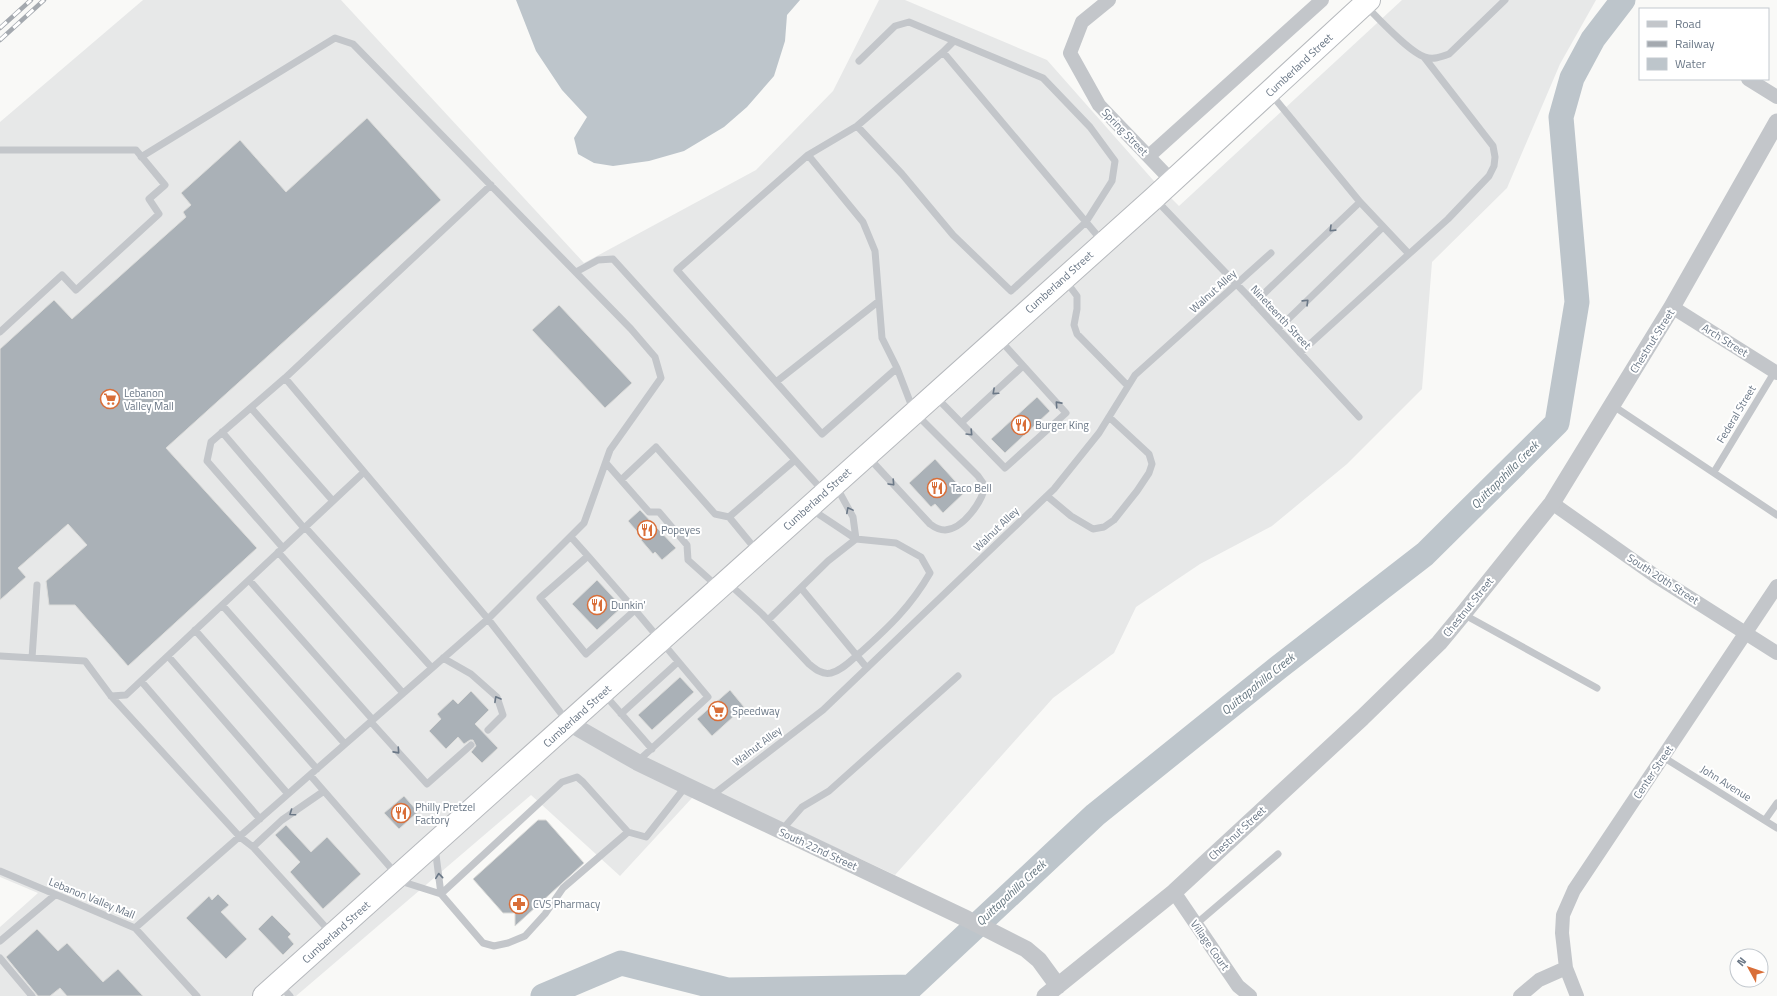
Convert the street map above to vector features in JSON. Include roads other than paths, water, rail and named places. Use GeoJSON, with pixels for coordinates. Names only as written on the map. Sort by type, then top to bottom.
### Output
{"type":"FeatureCollection","features":[{"type":"Feature","properties":{"kind":"highway","name":"Cumberland Street"},"geometry":{"type":"LineString","coordinates":[[277,992],[333,935],[602,692],[661,642],[997,337],[1154,198],[1367,2]]}},
{"type":"Feature","properties":{"kind":"street","name":"Spring Street"},"geometry":{"type":"LineString","coordinates":[[1109,0],[1082,22],[1070,53],[1099,106],[1172,181]]}},
{"type":"Feature","properties":{"kind":"street"},"geometry":{"type":"LineString","coordinates":[[1148,156],[1322,0]]}},
{"type":"Feature","properties":{"kind":"street"},"geometry":{"type":"LineString","coordinates":[[1750,80],[1777,97]]}},
{"type":"Feature","properties":{"kind":"street","name":"Chestnut Street"},"geometry":{"type":"LineString","coordinates":[[1055,993],[1174,892],[1362,718],[1439,642],[1463,614],[1552,502],[1672,308],[1777,122]]}},
{"type":"Feature","properties":{"kind":"street","name":"Arch Street"},"geometry":{"type":"LineString","coordinates":[[1672,308],[1776,371]]}},
{"type":"Feature","properties":{"kind":"street","name":"South 20th Street"},"geometry":{"type":"LineString","coordinates":[[1552,502],[1654,575],[1777,653]]}},
{"type":"Feature","properties":{"kind":"street","name":"Center Street"},"geometry":{"type":"LineString","coordinates":[[1577,996],[1566,968],[1562,933],[1563,915],[1574,890],[1777,586]]}},
{"type":"Feature","properties":{"kind":"street","name":"South 22nd Street"},"geometry":{"type":"LineString","coordinates":[[569,723],[637,762],[967,919],[1026,949],[1039,960],[1055,993]]}},
{"type":"Feature","properties":{"kind":"street","name":"Village Court"},"geometry":{"type":"LineString","coordinates":[[1174,892],[1238,986],[1250,996]]}},
{"type":"Feature","properties":{"kind":"street"},"geometry":{"type":"LineString","coordinates":[[1520,996],[1539,980],[1566,968]]}},
{"type":"Feature","properties":{"kind":"lane"},"geometry":{"type":"LineString","coordinates":[[1424,57],[1437,58],[1449,54],[1505,0]]}},
{"type":"Feature","properties":{"kind":"lane"},"geometry":{"type":"LineString","coordinates":[[1300,353],[1448,219],[1489,176],[1494,166],[1495,157],[1493,146],[1424,57],[1406,44],[1367,2]]}},
{"type":"Feature","properties":{"kind":"lane"},"geometry":{"type":"LineString","coordinates":[[857,126],[902,174],[953,235],[1011,291],[1086,222],[1112,182],[1116,161],[1090,126],[1043,78],[909,22],[895,26],[859,61]]}},
{"type":"Feature","properties":{"kind":"lane"},"geometry":{"type":"LineString","coordinates":[[136,928],[488,619],[584,523],[610,450],[660,378],[655,357],[631,329],[353,44],[335,38],[141,157]]}},
{"type":"Feature","properties":{"kind":"lane"},"geometry":{"type":"LineString","coordinates":[[897,368],[822,434],[677,270],[808,155],[857,126],[954,41]]}},
{"type":"Feature","properties":{"kind":"lane"},"geometry":{"type":"LineString","coordinates":[[943,52],[1103,242]]}},
{"type":"Feature","properties":{"kind":"lane"},"geometry":{"type":"LineString","coordinates":[[1270,92],[1360,202],[1409,254]]}},
{"type":"Feature","properties":{"kind":"lane"},"geometry":{"type":"LineString","coordinates":[[0,150],[136,150],[165,185],[149,200],[159,214],[76,290],[62,275],[0,332]]}},
{"type":"Feature","properties":{"kind":"lane"},"geometry":{"type":"LineString","coordinates":[[808,155],[863,222],[875,251],[882,338],[897,368],[914,412],[966,463],[985,486],[983,496],[977,506],[962,522],[954,528],[944,530],[930,524],[866,455]]}},
{"type":"Feature","properties":{"kind":"lane"},"geometry":{"type":"LineString","coordinates":[[403,693],[206,461],[211,442],[285,378],[491,185]]}},
{"type":"Feature","properties":{"kind":"lane","name":"Nineteenth Street"},"geometry":{"type":"LineString","coordinates":[[1154,198],[1237,284],[1359,417]]}},
{"type":"Feature","properties":{"kind":"lane"},"geometry":{"type":"LineString","coordinates":[[1254,303],[1360,202]]}},
{"type":"Feature","properties":{"kind":"lane"},"geometry":{"type":"LineString","coordinates":[[1278,330],[1383,227]]}},
{"type":"Feature","properties":{"kind":"lane","name":"Walnut Alley"},"geometry":{"type":"LineString","coordinates":[[709,797],[823,710],[1047,496],[1099,433],[1135,375],[1271,253]]}},
{"type":"Feature","properties":{"kind":"lane"},"geometry":{"type":"LineString","coordinates":[[576,272],[598,260],[612,259],[794,460],[829,488],[853,517],[856,540]]}},
{"type":"Feature","properties":{"kind":"lane"},"geometry":{"type":"LineString","coordinates":[[1064,278],[1077,296],[1077,309],[1074,325],[1077,334],[1128,386]]}},
{"type":"Feature","properties":{"kind":"lane"},"geometry":{"type":"LineString","coordinates":[[776,382],[879,301]]}},
{"type":"Feature","properties":{"kind":"lane"},"geometry":{"type":"LineString","coordinates":[[934,394],[1005,468],[1061,418],[1066,413],[997,337]]}},
{"type":"Feature","properties":{"kind":"lane"},"geometry":{"type":"LineString","coordinates":[[961,423],[1023,366]]}},
{"type":"Feature","properties":{"kind":"lane","name":"Federal Street"},"geometry":{"type":"LineString","coordinates":[[1714,472],[1776,371]]}},
{"type":"Feature","properties":{"kind":"lane"},"geometry":{"type":"LineString","coordinates":[[285,378],[488,619],[569,723]]}},
{"type":"Feature","properties":{"kind":"lane"},"geometry":{"type":"LineString","coordinates":[[1612,405],[1777,514]]}},
{"type":"Feature","properties":{"kind":"lane"},"geometry":{"type":"LineString","coordinates":[[251,408],[332,501]]}},
{"type":"Feature","properties":{"kind":"lane"},"geometry":{"type":"LineString","coordinates":[[1047,496],[1071,516],[1093,530],[1104,527],[1114,520],[1127,504],[1149,473],[1152,464],[1149,454],[1109,417]]}},
{"type":"Feature","properties":{"kind":"lane"},"geometry":{"type":"LineString","coordinates":[[222,432],[304,528],[432,668]]}},
{"type":"Feature","properties":{"kind":"lane"},"geometry":{"type":"LineString","coordinates":[[621,480],[656,447],[716,514],[729,517],[758,553]]}},
{"type":"Feature","properties":{"kind":"lane"},"geometry":{"type":"LineString","coordinates":[[729,517],[794,460]]}},
{"type":"Feature","properties":{"kind":"lane"},"geometry":{"type":"LineString","coordinates":[[606,463],[649,512],[659,512],[687,545],[688,560],[768,620],[816,670],[830,674],[844,667],[895,622],[920,590],[930,573],[921,557],[896,543],[856,540],[808,507]]}},
{"type":"Feature","properties":{"kind":"lane"},"geometry":{"type":"LineString","coordinates":[[111,696],[126,694],[141,681],[364,472]]}},
{"type":"Feature","properties":{"kind":"lane"},"geometry":{"type":"LineString","coordinates":[[570,537],[636,610],[708,697],[637,762]]}},
{"type":"Feature","properties":{"kind":"lane"},"geometry":{"type":"LineString","coordinates":[[768,620],[828,561],[856,540]]}},
{"type":"Feature","properties":{"kind":"lane"},"geometry":{"type":"LineString","coordinates":[[588,556],[540,598],[586,654],[636,610]]}},
{"type":"Feature","properties":{"kind":"lane"},"geometry":{"type":"LineString","coordinates":[[249,580],[427,784],[471,745]]}},
{"type":"Feature","properties":{"kind":"lane"},"geometry":{"type":"LineString","coordinates":[[32,658],[37,584]]}},
{"type":"Feature","properties":{"kind":"lane"},"geometry":{"type":"LineString","coordinates":[[801,588],[867,668]]}},
{"type":"Feature","properties":{"kind":"lane"},"geometry":{"type":"LineString","coordinates":[[222,605],[345,744]]}},
{"type":"Feature","properties":{"kind":"lane"},"geometry":{"type":"LineString","coordinates":[[1463,614],[1598,688]]}},
{"type":"Feature","properties":{"kind":"lane"},"geometry":{"type":"LineString","coordinates":[[195,630],[317,769]]}},
{"type":"Feature","properties":{"kind":"lane"},"geometry":{"type":"LineString","coordinates":[[0,656],[85,661],[111,696],[240,837],[253,846],[333,935]]}},
{"type":"Feature","properties":{"kind":"lane"},"geometry":{"type":"LineString","coordinates":[[168,656],[288,794]]}},
{"type":"Feature","properties":{"kind":"lane"},"geometry":{"type":"LineString","coordinates":[[443,658],[471,674],[497,697],[504,715],[488,730]]}},
{"type":"Feature","properties":{"kind":"lane"},"geometry":{"type":"LineString","coordinates":[[621,714],[678,662]]}},
{"type":"Feature","properties":{"kind":"lane"},"geometry":{"type":"LineString","coordinates":[[781,831],[802,807],[829,791],[958,676]]}},
{"type":"Feature","properties":{"kind":"lane"},"geometry":{"type":"LineString","coordinates":[[141,681],[260,819]]}},
{"type":"Feature","properties":{"kind":"lane"},"geometry":{"type":"LineString","coordinates":[[602,692],[652,749]]}},
{"type":"Feature","properties":{"kind":"lane","name":"John Avenue"},"geometry":{"type":"LineString","coordinates":[[1663,757],[1777,828]]}},
{"type":"Feature","properties":{"kind":"lane"},"geometry":{"type":"LineString","coordinates":[[310,775],[397,878],[440,894],[483,943],[494,946],[508,943],[526,936],[545,914],[563,888],[628,832]]}},
{"type":"Feature","properties":{"kind":"lane"},"geometry":{"type":"LineString","coordinates":[[440,894],[562,782],[577,777],[628,832],[646,837],[686,786]]}},
{"type":"Feature","properties":{"kind":"lane"},"geometry":{"type":"LineString","coordinates":[[253,846],[282,820],[324,791]]}},
{"type":"Feature","properties":{"kind":"lane"},"geometry":{"type":"LineString","coordinates":[[1765,820],[1777,803]]}},
{"type":"Feature","properties":{"kind":"lane"},"geometry":{"type":"LineString","coordinates":[[435,844],[440,894]]}},
{"type":"Feature","properties":{"kind":"lane"},"geometry":{"type":"LineString","coordinates":[[1196,924],[1278,854]]}},
{"type":"Feature","properties":{"kind":"lane","name":"Lebanon Valley Mall"},"geometry":{"type":"LineString","coordinates":[[0,871],[136,928],[197,996]]}},
{"type":"Feature","properties":{"kind":"lane"},"geometry":{"type":"LineString","coordinates":[[0,941],[55,895]]}},
{"type":"Feature","properties":{"kind":"lane"},"geometry":{"type":"LineString","coordinates":[[0,958],[32,996]]}},
{"type":"Feature","properties":{"kind":"water"},"geometry":{"type":"Polygon","coordinates":[[[516,0],[800,0],[787,15],[785,41],[774,76],[747,107],[724,127],[684,151],[649,161],[613,166],[594,163],[578,154],[574,138],[587,117],[562,90],[536,51],[516,0]]]}},
{"type":"Feature","properties":{"kind":"waterway","name":"Quittapahilla Creek"},"geometry":{"type":"LineString","coordinates":[[543,996],[621,963],[728,990],[911,987],[1095,815],[1279,667],[1425,554],[1557,423],[1577,302],[1561,117],[1572,78],[1593,39],[1623,0]]}},
{"type":"Feature","properties":{"kind":"railway"},"geometry":{"type":"LineString","coordinates":[[0,28],[31,0]]}},
{"type":"Feature","properties":{"kind":"railway"},"geometry":{"type":"LineString","coordinates":[[0,40],[44,0]]}},
{"type":"Feature","properties":{"kind":"place","name":"Lebanon Valley Mall"},"geometry":{"type":"Point","coordinates":[110,399]}},
{"type":"Feature","properties":{"kind":"place","name":"Burger King"},"geometry":{"type":"Point","coordinates":[1021,425]}},
{"type":"Feature","properties":{"kind":"place","name":"Taco Bell"},"geometry":{"type":"Point","coordinates":[937,488]}},
{"type":"Feature","properties":{"kind":"place","name":"Popeyes"},"geometry":{"type":"Point","coordinates":[647,530]}},
{"type":"Feature","properties":{"kind":"place","name":"Dunkin'"},"geometry":{"type":"Point","coordinates":[597,605]}},
{"type":"Feature","properties":{"kind":"place","name":"Speedway"},"geometry":{"type":"Point","coordinates":[718,711]}},
{"type":"Feature","properties":{"kind":"place","name":"Philly Pretzel Factory"},"geometry":{"type":"Point","coordinates":[401,813]}},
{"type":"Feature","properties":{"kind":"place","name":"CVS Pharmacy"},"geometry":{"type":"Point","coordinates":[519,904]}}]}
